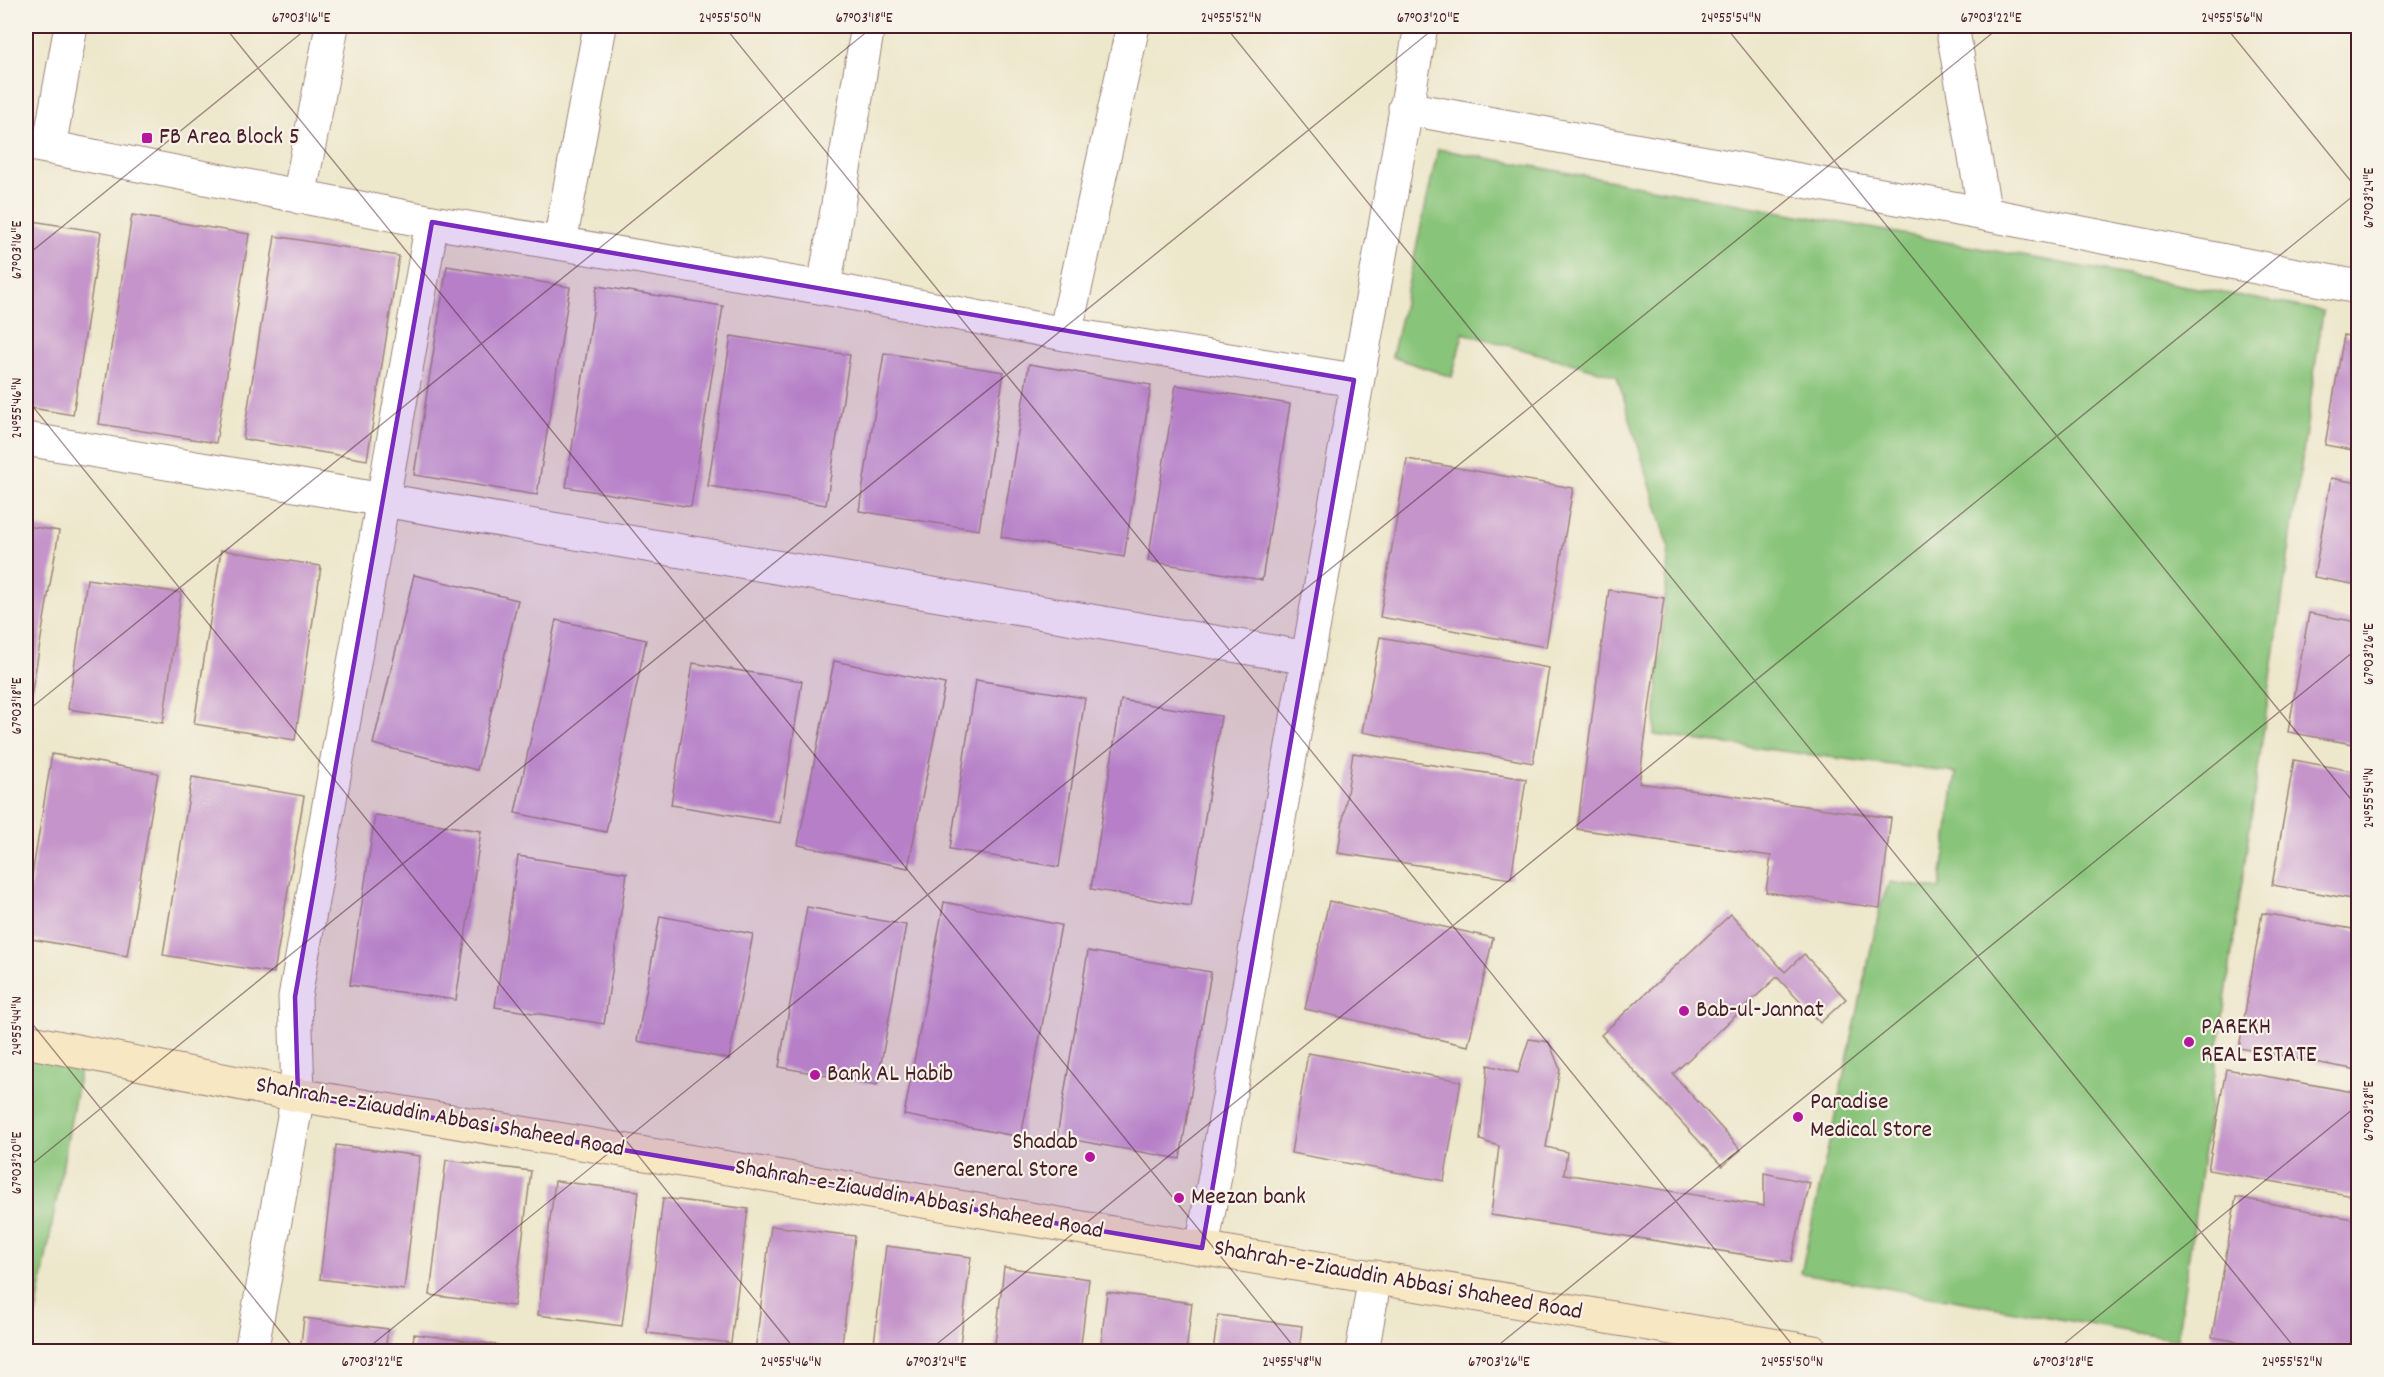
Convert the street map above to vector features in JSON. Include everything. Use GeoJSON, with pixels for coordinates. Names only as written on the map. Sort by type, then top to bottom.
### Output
{"type":"FeatureCollection","features":[{"type":"Feature","properties":{"kind":"street"},"geometry":{"type":"LineString","coordinates":[[70,26],[37,145],[432,222],[824,288],[1065,334],[1354,380]]}},
{"type":"Feature","properties":{"kind":"street"},"geometry":{"type":"LineString","coordinates":[[299,196],[332,26]]}},
{"type":"Feature","properties":{"kind":"street"},"geometry":{"type":"LineString","coordinates":[[560,242],[600,26]]}},
{"type":"Feature","properties":{"kind":"street"},"geometry":{"type":"LineString","coordinates":[[824,288],[868,26]]}},
{"type":"Feature","properties":{"kind":"street"},"geometry":{"type":"LineString","coordinates":[[1065,334],[1133,26]]}},
{"type":"Feature","properties":{"kind":"street"},"geometry":{"type":"LineString","coordinates":[[1202,1248],[1308,658],[1354,380],[1421,26]]}},
{"type":"Feature","properties":{"kind":"street"},"geometry":{"type":"LineString","coordinates":[[1953,26],[1984,214]]}},
{"type":"Feature","properties":{"kind":"street"},"geometry":{"type":"LineString","coordinates":[[1405,108],[1984,214],[2358,287]]}},
{"type":"Feature","properties":{"kind":"street"},"geometry":{"type":"LineString","coordinates":[[251,1352],[298,1095],[295,997],[432,222]]}},
{"type":"Feature","properties":{"kind":"street"},"geometry":{"type":"LineString","coordinates":[[26,439],[1308,658]]}},
{"type":"Feature","properties":{"kind":"street","name":"Shahrah-e-Ziauddin Abbasi Shaheed Road"},"geometry":{"type":"LineString","coordinates":[[26,1041],[298,1095],[1798,1350]]}},
{"type":"Feature","properties":{"kind":"street"},"geometry":{"type":"LineString","coordinates":[[1362,1352],[1376,1277]]}},
{"type":"Feature","properties":{"kind":"highlighted area"},"geometry":{"type":"Polygon","coordinates":[[[432,222],[1354,380],[1202,1248],[298,1095],[295,997],[432,222]]]}},
{"type":"Feature","properties":{"kind":"green space"},"geometry":{"type":"Polygon","coordinates":[[[1438,149],[2323,311],[2177,1340],[1801,1273],[1880,908],[1889,882],[1940,889],[1956,773],[1654,735],[1669,547],[1617,376],[1463,333],[1452,377],[1392,357],[1438,149]]]}},
{"type":"Feature","properties":{"kind":"green space"},"geometry":{"type":"Polygon","coordinates":[[[26,1041],[83,1053],[29,1352],[26,1351],[26,1041]]]}},
{"type":"Feature","properties":{"kind":"building"},"geometry":{"type":"Polygon","coordinates":[[[132,215],[249,234],[216,443],[99,424],[132,215]]]}},
{"type":"Feature","properties":{"kind":"building"},"geometry":{"type":"Polygon","coordinates":[[[26,220],[101,232],[73,415],[26,407],[26,220]]]}},
{"type":"Feature","properties":{"kind":"building"},"geometry":{"type":"Polygon","coordinates":[[[275,236],[399,256],[367,460],[243,439],[275,236]]]}},
{"type":"Feature","properties":{"kind":"building"},"geometry":{"type":"Polygon","coordinates":[[[447,266],[570,287],[537,495],[414,475],[447,266]]]}},
{"type":"Feature","properties":{"kind":"building"},"geometry":{"type":"Polygon","coordinates":[[[597,286],[723,306],[691,507],[566,487],[597,286]]]}},
{"type":"Feature","properties":{"kind":"building"},"geometry":{"type":"Polygon","coordinates":[[[2344,335],[2358,338],[2358,451],[2325,445],[2344,335]]]}},
{"type":"Feature","properties":{"kind":"building"},"geometry":{"type":"Polygon","coordinates":[[[731,336],[850,355],[826,505],[708,486],[731,336]]]}},
{"type":"Feature","properties":{"kind":"building"},"geometry":{"type":"Polygon","coordinates":[[[884,353],[1004,372],[979,530],[859,511],[884,353]]]}},
{"type":"Feature","properties":{"kind":"building"},"geometry":{"type":"Polygon","coordinates":[[[1029,364],[1151,385],[1124,557],[1001,537],[1029,364]]]}},
{"type":"Feature","properties":{"kind":"building"},"geometry":{"type":"Polygon","coordinates":[[[1176,385],[1290,404],[1262,580],[1148,561],[1176,385]]]}},
{"type":"Feature","properties":{"kind":"building"},"geometry":{"type":"Polygon","coordinates":[[[1407,459],[1573,488],[1546,647],[1380,617],[1407,459]]]}},
{"type":"Feature","properties":{"kind":"building"},"geometry":{"type":"Polygon","coordinates":[[[2331,478],[2358,483],[2358,585],[2314,577],[2331,478]]]}},
{"type":"Feature","properties":{"kind":"building"},"geometry":{"type":"Polygon","coordinates":[[[26,526],[59,531],[29,709],[26,709],[26,526]]]}},
{"type":"Feature","properties":{"kind":"building"},"geometry":{"type":"Polygon","coordinates":[[[221,550],[321,566],[295,740],[194,724],[221,550]]]}},
{"type":"Feature","properties":{"kind":"building"},"geometry":{"type":"Polygon","coordinates":[[[414,575],[518,600],[477,770],[373,744],[414,575]]]}},
{"type":"Feature","properties":{"kind":"building"},"geometry":{"type":"Polygon","coordinates":[[[87,579],[181,593],[163,723],[68,709],[87,579]]]}},
{"type":"Feature","properties":{"kind":"building"},"geometry":{"type":"Polygon","coordinates":[[[1609,590],[1664,598],[1639,783],[1891,818],[1880,908],[1766,892],[1771,856],[1577,829],[1609,590]]]}},
{"type":"Feature","properties":{"kind":"building"},"geometry":{"type":"Polygon","coordinates":[[[2309,613],[2358,622],[2358,745],[2288,732],[2309,613]]]}},
{"type":"Feature","properties":{"kind":"building"},"geometry":{"type":"Polygon","coordinates":[[[556,620],[646,640],[606,832],[515,813],[556,620]]]}},
{"type":"Feature","properties":{"kind":"building"},"geometry":{"type":"Polygon","coordinates":[[[1380,637],[1549,668],[1533,763],[1362,732],[1380,637]]]}},
{"type":"Feature","properties":{"kind":"building"},"geometry":{"type":"Polygon","coordinates":[[[834,661],[945,684],[908,868],[798,845],[834,661]]]}},
{"type":"Feature","properties":{"kind":"building"},"geometry":{"type":"Polygon","coordinates":[[[693,663],[802,681],[780,823],[671,805],[693,663]]]}},
{"type":"Feature","properties":{"kind":"building"},"geometry":{"type":"Polygon","coordinates":[[[976,680],[1085,698],[1059,867],[950,849],[976,680]]]}},
{"type":"Feature","properties":{"kind":"building"},"geometry":{"type":"Polygon","coordinates":[[[1121,700],[1221,716],[1191,906],[1091,889],[1121,700]]]}},
{"type":"Feature","properties":{"kind":"building"},"geometry":{"type":"Polygon","coordinates":[[[1353,753],[1526,779],[1511,879],[1338,853],[1353,753]]]}},
{"type":"Feature","properties":{"kind":"building"},"geometry":{"type":"Polygon","coordinates":[[[52,754],[158,773],[127,956],[26,938],[26,912],[52,754]]]}},
{"type":"Feature","properties":{"kind":"building"},"geometry":{"type":"Polygon","coordinates":[[[2294,760],[2358,772],[2358,900],[2272,885],[2294,760]]]}},
{"type":"Feature","properties":{"kind":"building"},"geometry":{"type":"Polygon","coordinates":[[[192,777],[304,796],[274,973],[163,955],[192,777]]]}},
{"type":"Feature","properties":{"kind":"building"},"geometry":{"type":"Polygon","coordinates":[[[375,815],[481,831],[456,1000],[350,985],[375,815]]]}},
{"type":"Feature","properties":{"kind":"building"},"geometry":{"type":"Polygon","coordinates":[[[518,856],[627,873],[604,1024],[495,1007],[518,856]]]}},
{"type":"Feature","properties":{"kind":"building"},"geometry":{"type":"Polygon","coordinates":[[[1329,901],[1493,938],[1468,1046],[1305,1009],[1329,901]]]}},
{"type":"Feature","properties":{"kind":"building"},"geometry":{"type":"Polygon","coordinates":[[[944,902],[1061,925],[1021,1137],[904,1115],[944,902]]]}},
{"type":"Feature","properties":{"kind":"building"},"geometry":{"type":"Polygon","coordinates":[[[807,907],[906,925],[877,1085],[779,1067],[807,907]]]}},
{"type":"Feature","properties":{"kind":"building"},"geometry":{"type":"Polygon","coordinates":[[[2262,913],[2358,930],[2358,1070],[2239,1048],[2262,913]]]}},
{"type":"Feature","properties":{"kind":"building","name":"Bab-ul-Jannat"},"geometry":{"type":"Polygon","coordinates":[[[1731,914],[1785,972],[1804,954],[1846,999],[1820,1023],[1777,977],[1673,1074],[1741,1150],[1722,1166],[1601,1035],[1731,914]]]}},
{"type":"Feature","properties":{"kind":"building"},"geometry":{"type":"Polygon","coordinates":[[[660,916],[753,934],[729,1059],[637,1041],[660,916]]]}},
{"type":"Feature","properties":{"kind":"building"},"geometry":{"type":"Polygon","coordinates":[[[1088,951],[1211,972],[1180,1159],[1057,1137],[1088,951]]]}},
{"type":"Feature","properties":{"kind":"building"},"geometry":{"type":"Polygon","coordinates":[[[1529,1039],[1549,1042],[1560,1069],[1546,1147],[1567,1152],[1564,1174],[1764,1206],[1764,1173],[1810,1183],[1791,1262],[1491,1215],[1499,1146],[1480,1140],[1488,1065],[1518,1073],[1529,1039]]]}},
{"type":"Feature","properties":{"kind":"building"},"geometry":{"type":"Polygon","coordinates":[[[1308,1053],[1461,1081],[1444,1181],[1291,1153],[1308,1053]]]}},
{"type":"Feature","properties":{"kind":"building"},"geometry":{"type":"Polygon","coordinates":[[[2226,1069],[2358,1093],[2358,1167],[2353,1196],[2208,1170],[2226,1069]]]}},
{"type":"Feature","properties":{"kind":"building"},"geometry":{"type":"Polygon","coordinates":[[[336,1145],[420,1156],[404,1290],[320,1279],[336,1145]]]}},
{"type":"Feature","properties":{"kind":"building"},"geometry":{"type":"Polygon","coordinates":[[[446,1160],[531,1171],[514,1306],[430,1295],[446,1160]]]}},
{"type":"Feature","properties":{"kind":"building"},"geometry":{"type":"Polygon","coordinates":[[[555,1181],[639,1191],[622,1326],[538,1315],[555,1181]]]}},
{"type":"Feature","properties":{"kind":"building"},"geometry":{"type":"Polygon","coordinates":[[[2236,1197],[2358,1220],[2358,1352],[2294,1352],[2212,1337],[2236,1197]]]}},
{"type":"Feature","properties":{"kind":"building"},"geometry":{"type":"Polygon","coordinates":[[[663,1198],[748,1209],[731,1343],[647,1333],[663,1198]]]}},
{"type":"Feature","properties":{"kind":"building"},"geometry":{"type":"Polygon","coordinates":[[[771,1226],[855,1236],[841,1352],[755,1352],[771,1226]]]}},
{"type":"Feature","properties":{"kind":"building"},"geometry":{"type":"Polygon","coordinates":[[[886,1246],[971,1257],[959,1352],[873,1352],[886,1246]]]}},
{"type":"Feature","properties":{"kind":"building"},"geometry":{"type":"Polygon","coordinates":[[[1004,1267],[1089,1279],[1080,1352],[994,1352],[1004,1267]]]}},
{"type":"Feature","properties":{"kind":"building"},"geometry":{"type":"Polygon","coordinates":[[[1107,1292],[1192,1303],[1186,1352],[1100,1352],[1107,1292]]]}},
{"type":"Feature","properties":{"kind":"building"},"geometry":{"type":"Polygon","coordinates":[[[1218,1315],[1302,1326],[1299,1352],[1213,1352],[1218,1315]]]}},
{"type":"Feature","properties":{"kind":"building"},"geometry":{"type":"Polygon","coordinates":[[[304,1318],[388,1329],[385,1352],[300,1352],[304,1318]]]}},
{"type":"Feature","properties":{"kind":"building"},"geometry":{"type":"Polygon","coordinates":[[[414,1334],[498,1345],[497,1352],[412,1352],[414,1334]]]}},
{"type":"Feature","properties":{"kind":"place","name":"FB Area Block 5"},"geometry":{"type":"Point","coordinates":[147,138]}},
{"type":"Feature","properties":{"kind":"place","name":"Bab-ul-Jannat"},"geometry":{"type":"Point","coordinates":[1684,1011]}},
{"type":"Feature","properties":{"kind":"place","name":"PAREKH REAL ESTATE"},"geometry":{"type":"Point","coordinates":[2189,1042]}},
{"type":"Feature","properties":{"kind":"place","name":"Bank AL Habib"},"geometry":{"type":"Point","coordinates":[815,1075]}},
{"type":"Feature","properties":{"kind":"place","name":"Paradise Medical Store"},"geometry":{"type":"Point","coordinates":[1798,1117]}},
{"type":"Feature","properties":{"kind":"place","name":"Shadab General Store"},"geometry":{"type":"Point","coordinates":[1090,1157]}},
{"type":"Feature","properties":{"kind":"place","name":"Meezan bank"},"geometry":{"type":"Point","coordinates":[1179,1198]}}]}
